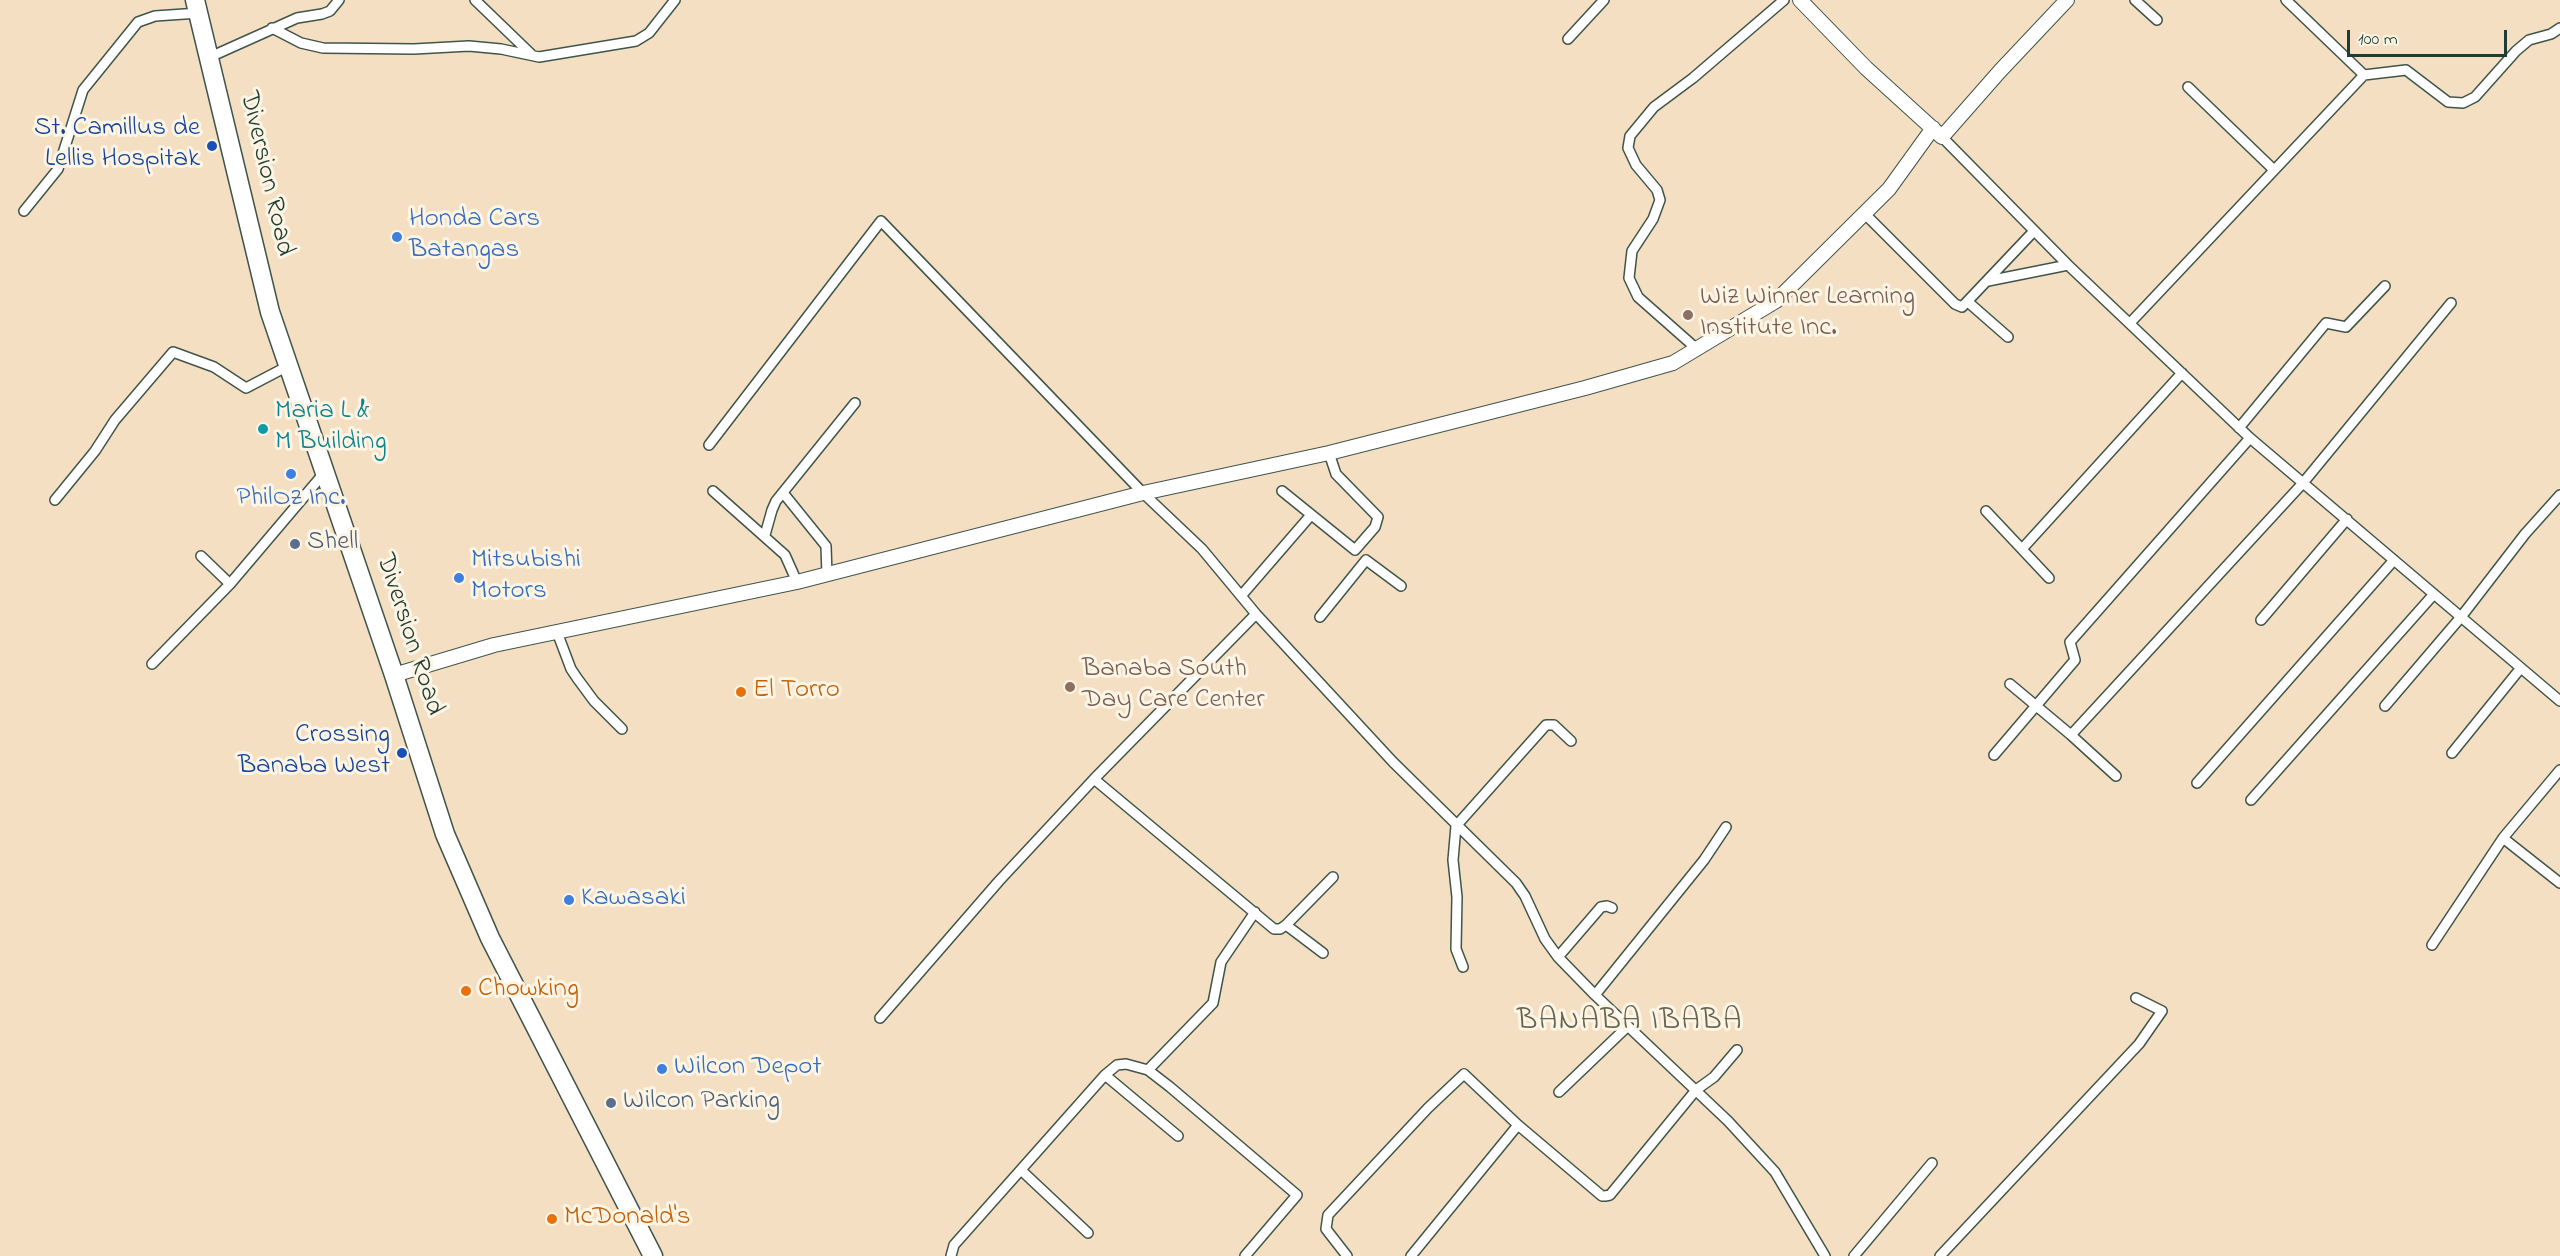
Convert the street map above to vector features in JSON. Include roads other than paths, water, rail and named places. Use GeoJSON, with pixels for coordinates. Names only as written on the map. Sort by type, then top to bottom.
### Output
{"type":"FeatureCollection","features":[{"type":"Feature","properties":{"kind":"highway","name":"Diversion Road"},"geometry":{"type":"LineString","coordinates":[[197,7],[270,312],[394,675],[426,778],[466,887],[541,1040],[653,1256]]}},
{"type":"Feature","properties":{"kind":"street"},"geometry":{"type":"LineString","coordinates":[[210,57],[297,18],[330,11],[339,0]]}},
{"type":"Feature","properties":{"kind":"street"},"geometry":{"type":"LineString","coordinates":[[475,0],[531,54]]}},
{"type":"Feature","properties":{"kind":"street"},"geometry":{"type":"LineString","coordinates":[[272,28],[301,43],[323,48],[414,49],[470,46],[531,54],[538,57],[636,41],[649,33],[675,0]]}},
{"type":"Feature","properties":{"kind":"street"},"geometry":{"type":"LineString","coordinates":[[1569,39],[1604,0]]}},
{"type":"Feature","properties":{"kind":"street"},"geometry":{"type":"LineString","coordinates":[[1698,350],[1638,297],[1629,278],[1632,250],[1653,219],[1660,200],[1657,190],[1636,165],[1628,148],[1630,136],[1654,107],[1693,78],[1784,0]]}},
{"type":"Feature","properties":{"kind":"street"},"geometry":{"type":"LineString","coordinates":[[1800,0],[1866,68],[1937,133],[2068,265],[2239,428],[2560,701]]}},
{"type":"Feature","properties":{"kind":"street"},"geometry":{"type":"LineString","coordinates":[[394,675],[494,645],[797,582],[1143,493],[1329,453],[1673,363],[1776,301],[1865,214],[1937,133],[2067,0]]}},
{"type":"Feature","properties":{"kind":"street"},"geometry":{"type":"LineString","coordinates":[[2135,0],[2157,20]]}},
{"type":"Feature","properties":{"kind":"street"},"geometry":{"type":"LineString","coordinates":[[2286,0],[2364,75]]}},
{"type":"Feature","properties":{"kind":"street"},"geometry":{"type":"LineString","coordinates":[[24,212],[58,169],[83,90],[138,22],[197,7]]}},
{"type":"Feature","properties":{"kind":"street"},"geometry":{"type":"LineString","coordinates":[[2130,323],[2364,75],[2406,70],[2448,102],[2463,104],[2475,97],[2516,51],[2529,40],[2560,28]]}},
{"type":"Feature","properties":{"kind":"street"},"geometry":{"type":"LineString","coordinates":[[2188,87],[2274,170]]}},
{"type":"Feature","properties":{"kind":"street"},"geometry":{"type":"LineString","coordinates":[[1865,214],[1955,304],[1962,307],[2034,231]]}},
{"type":"Feature","properties":{"kind":"street"},"geometry":{"type":"LineString","coordinates":[[709,445],[881,221],[1143,493],[1202,549],[1256,614],[1456,826],[1516,883],[1525,896],[1545,939],[1558,957],[1595,995],[1728,1120],[1774,1172],[1825,1256]]}},
{"type":"Feature","properties":{"kind":"street"},"geometry":{"type":"LineString","coordinates":[[1987,281],[2068,265]]}},
{"type":"Feature","properties":{"kind":"street"},"geometry":{"type":"LineString","coordinates":[[2239,428],[2326,324],[2346,327],[2385,286]]}},
{"type":"Feature","properties":{"kind":"street"},"geometry":{"type":"LineString","coordinates":[[1968,302],[2008,337]]}},
{"type":"Feature","properties":{"kind":"street"},"geometry":{"type":"LineString","coordinates":[[2071,735],[2303,483],[2451,303]]}},
{"type":"Feature","properties":{"kind":"street"},"geometry":{"type":"LineString","coordinates":[[55,500],[95,451],[115,420],[173,352],[214,366],[246,388],[288,366]]}},
{"type":"Feature","properties":{"kind":"street"},"geometry":{"type":"LineString","coordinates":[[2022,549],[2182,374]]}},
{"type":"Feature","properties":{"kind":"street"},"geometry":{"type":"LineString","coordinates":[[765,536],[772,510],[828,434],[855,403]]}},
{"type":"Feature","properties":{"kind":"street"},"geometry":{"type":"LineString","coordinates":[[1994,755],[2075,660],[2070,642],[2250,438]]}},
{"type":"Feature","properties":{"kind":"street"},"geometry":{"type":"LineString","coordinates":[[1329,453],[1336,474],[1378,517],[1375,527],[1355,550]]}},
{"type":"Feature","properties":{"kind":"street"},"geometry":{"type":"LineString","coordinates":[[153,664],[230,584],[325,472]]}},
{"type":"Feature","properties":{"kind":"street"},"geometry":{"type":"LineString","coordinates":[[713,491],[785,555],[797,582]]}},
{"type":"Feature","properties":{"kind":"street"},"geometry":{"type":"LineString","coordinates":[[1282,491],[1401,586]]}},
{"type":"Feature","properties":{"kind":"street"},"geometry":{"type":"LineString","coordinates":[[784,494],[826,546],[827,575]]}},
{"type":"Feature","properties":{"kind":"street"},"geometry":{"type":"LineString","coordinates":[[2385,706],[2461,617],[2525,534],[2560,495]]}},
{"type":"Feature","properties":{"kind":"street"},"geometry":{"type":"LineString","coordinates":[[1986,511],[2049,578]]}},
{"type":"Feature","properties":{"kind":"street"},"geometry":{"type":"LineString","coordinates":[[1241,596],[1311,515]]}},
{"type":"Feature","properties":{"kind":"street"},"geometry":{"type":"LineString","coordinates":[[2261,620],[2347,519]]}},
{"type":"Feature","properties":{"kind":"street"},"geometry":{"type":"LineString","coordinates":[[201,556],[230,584]]}},
{"type":"Feature","properties":{"kind":"street"},"geometry":{"type":"LineString","coordinates":[[1320,617],[1366,560]]}},
{"type":"Feature","properties":{"kind":"street"},"geometry":{"type":"LineString","coordinates":[[2197,783],[2394,560]]}},
{"type":"Feature","properties":{"kind":"street"},"geometry":{"type":"LineString","coordinates":[[2251,800],[2434,594]]}},
{"type":"Feature","properties":{"kind":"street"},"geometry":{"type":"LineString","coordinates":[[880,1018],[999,881],[1256,614]]}},
{"type":"Feature","properties":{"kind":"street"},"geometry":{"type":"LineString","coordinates":[[557,632],[571,669],[577,678],[594,701],[622,729]]}},
{"type":"Feature","properties":{"kind":"street"},"geometry":{"type":"LineString","coordinates":[[2452,753],[2520,669]]}},
{"type":"Feature","properties":{"kind":"street"},"geometry":{"type":"LineString","coordinates":[[2010,684],[2116,776]]}},
{"type":"Feature","properties":{"kind":"street"},"geometry":{"type":"LineString","coordinates":[[1462,968],[1456,949],[1457,897],[1453,860],[1456,826],[1545,725],[1554,725],[1571,741]]}},
{"type":"Feature","properties":{"kind":"street"},"geometry":{"type":"LineString","coordinates":[[2432,945],[2504,838],[2560,770]]}},
{"type":"Feature","properties":{"kind":"street"},"geometry":{"type":"LineString","coordinates":[[1094,780],[1274,929],[1280,929],[1286,925],[1333,877]]}},
{"type":"Feature","properties":{"kind":"street"},"geometry":{"type":"LineString","coordinates":[[1595,995],[1704,860],[1726,827]]}},
{"type":"Feature","properties":{"kind":"street"},"geometry":{"type":"LineString","coordinates":[[2504,838],[2560,883]]}},
{"type":"Feature","properties":{"kind":"street"},"geometry":{"type":"LineString","coordinates":[[1558,957],[1601,907],[1612,908]]}},
{"type":"Feature","properties":{"kind":"street"},"geometry":{"type":"LineString","coordinates":[[1148,1070],[1213,1003],[1221,962],[1255,912]]}},
{"type":"Feature","properties":{"kind":"street"},"geometry":{"type":"LineString","coordinates":[[1286,925],[1323,953]]}},
{"type":"Feature","properties":{"kind":"street"},"geometry":{"type":"LineString","coordinates":[[1940,1256],[2139,1044],[2162,1011],[2136,998]]}},
{"type":"Feature","properties":{"kind":"street"},"geometry":{"type":"LineString","coordinates":[[1559,1092],[1628,1026]]}},
{"type":"Feature","properties":{"kind":"street"},"geometry":{"type":"LineString","coordinates":[[1347,1256],[1326,1229],[1328,1215],[1428,1108],[1464,1074],[1518,1125],[1602,1196],[1605,1196],[1610,1195],[1696,1090],[1714,1077],[1737,1050]]}},
{"type":"Feature","properties":{"kind":"street"},"geometry":{"type":"LineString","coordinates":[[951,1256],[954,1245],[1105,1075],[1117,1065],[1126,1064],[1148,1070],[1297,1195],[1245,1256]]}},
{"type":"Feature","properties":{"kind":"street"},"geometry":{"type":"LineString","coordinates":[[1105,1075],[1178,1136]]}},
{"type":"Feature","properties":{"kind":"street"},"geometry":{"type":"LineString","coordinates":[[1411,1256],[1518,1125]]}},
{"type":"Feature","properties":{"kind":"street"},"geometry":{"type":"LineString","coordinates":[[1854,1256],[1932,1163]]}},
{"type":"Feature","properties":{"kind":"street"},"geometry":{"type":"LineString","coordinates":[[1022,1171],[1088,1233]]}},
{"type":"Feature","properties":{"kind":"place","name":"St. Camillus de Lellis Hospitak"},"geometry":{"type":"Point","coordinates":[212,146]}},
{"type":"Feature","properties":{"kind":"place","name":"Honda Cars Batangas"},"geometry":{"type":"Point","coordinates":[397,237]}},
{"type":"Feature","properties":{"kind":"place","name":"Wiz Winner Learning Institute Inc."},"geometry":{"type":"Point","coordinates":[1688,315]}},
{"type":"Feature","properties":{"kind":"place","name":"Maria L & M Building"},"geometry":{"type":"Point","coordinates":[263,429]}},
{"type":"Feature","properties":{"kind":"place","name":"PhilOz Inc."},"geometry":{"type":"Point","coordinates":[291,474]}},
{"type":"Feature","properties":{"kind":"place","name":"Shell"},"geometry":{"type":"Point","coordinates":[295,544]}},
{"type":"Feature","properties":{"kind":"place","name":"Mitsubishi Motors"},"geometry":{"type":"Point","coordinates":[459,578]}},
{"type":"Feature","properties":{"kind":"place","name":"Banaba South Day Care Center"},"geometry":{"type":"Point","coordinates":[1070,687]}},
{"type":"Feature","properties":{"kind":"place","name":"El Torro"},"geometry":{"type":"Point","coordinates":[741,692]}},
{"type":"Feature","properties":{"kind":"place","name":"Crossing Banaba West"},"geometry":{"type":"Point","coordinates":[402,753]}},
{"type":"Feature","properties":{"kind":"place","name":"Kawasaki"},"geometry":{"type":"Point","coordinates":[569,900]}},
{"type":"Feature","properties":{"kind":"place","name":"Chowking"},"geometry":{"type":"Point","coordinates":[466,991]}},
{"type":"Feature","properties":{"kind":"place","name":"Wilcon Depot"},"geometry":{"type":"Point","coordinates":[662,1069]}},
{"type":"Feature","properties":{"kind":"place","name":"Wilcon Parking"},"geometry":{"type":"Point","coordinates":[611,1103]}},
{"type":"Feature","properties":{"kind":"place","name":"McDonald's"},"geometry":{"type":"Point","coordinates":[552,1219]}},
{"type":"Feature","properties":{"kind":"district","name":"BANABA IBABA"},"geometry":{"type":"Point","coordinates":[1630,1023]}}]}
